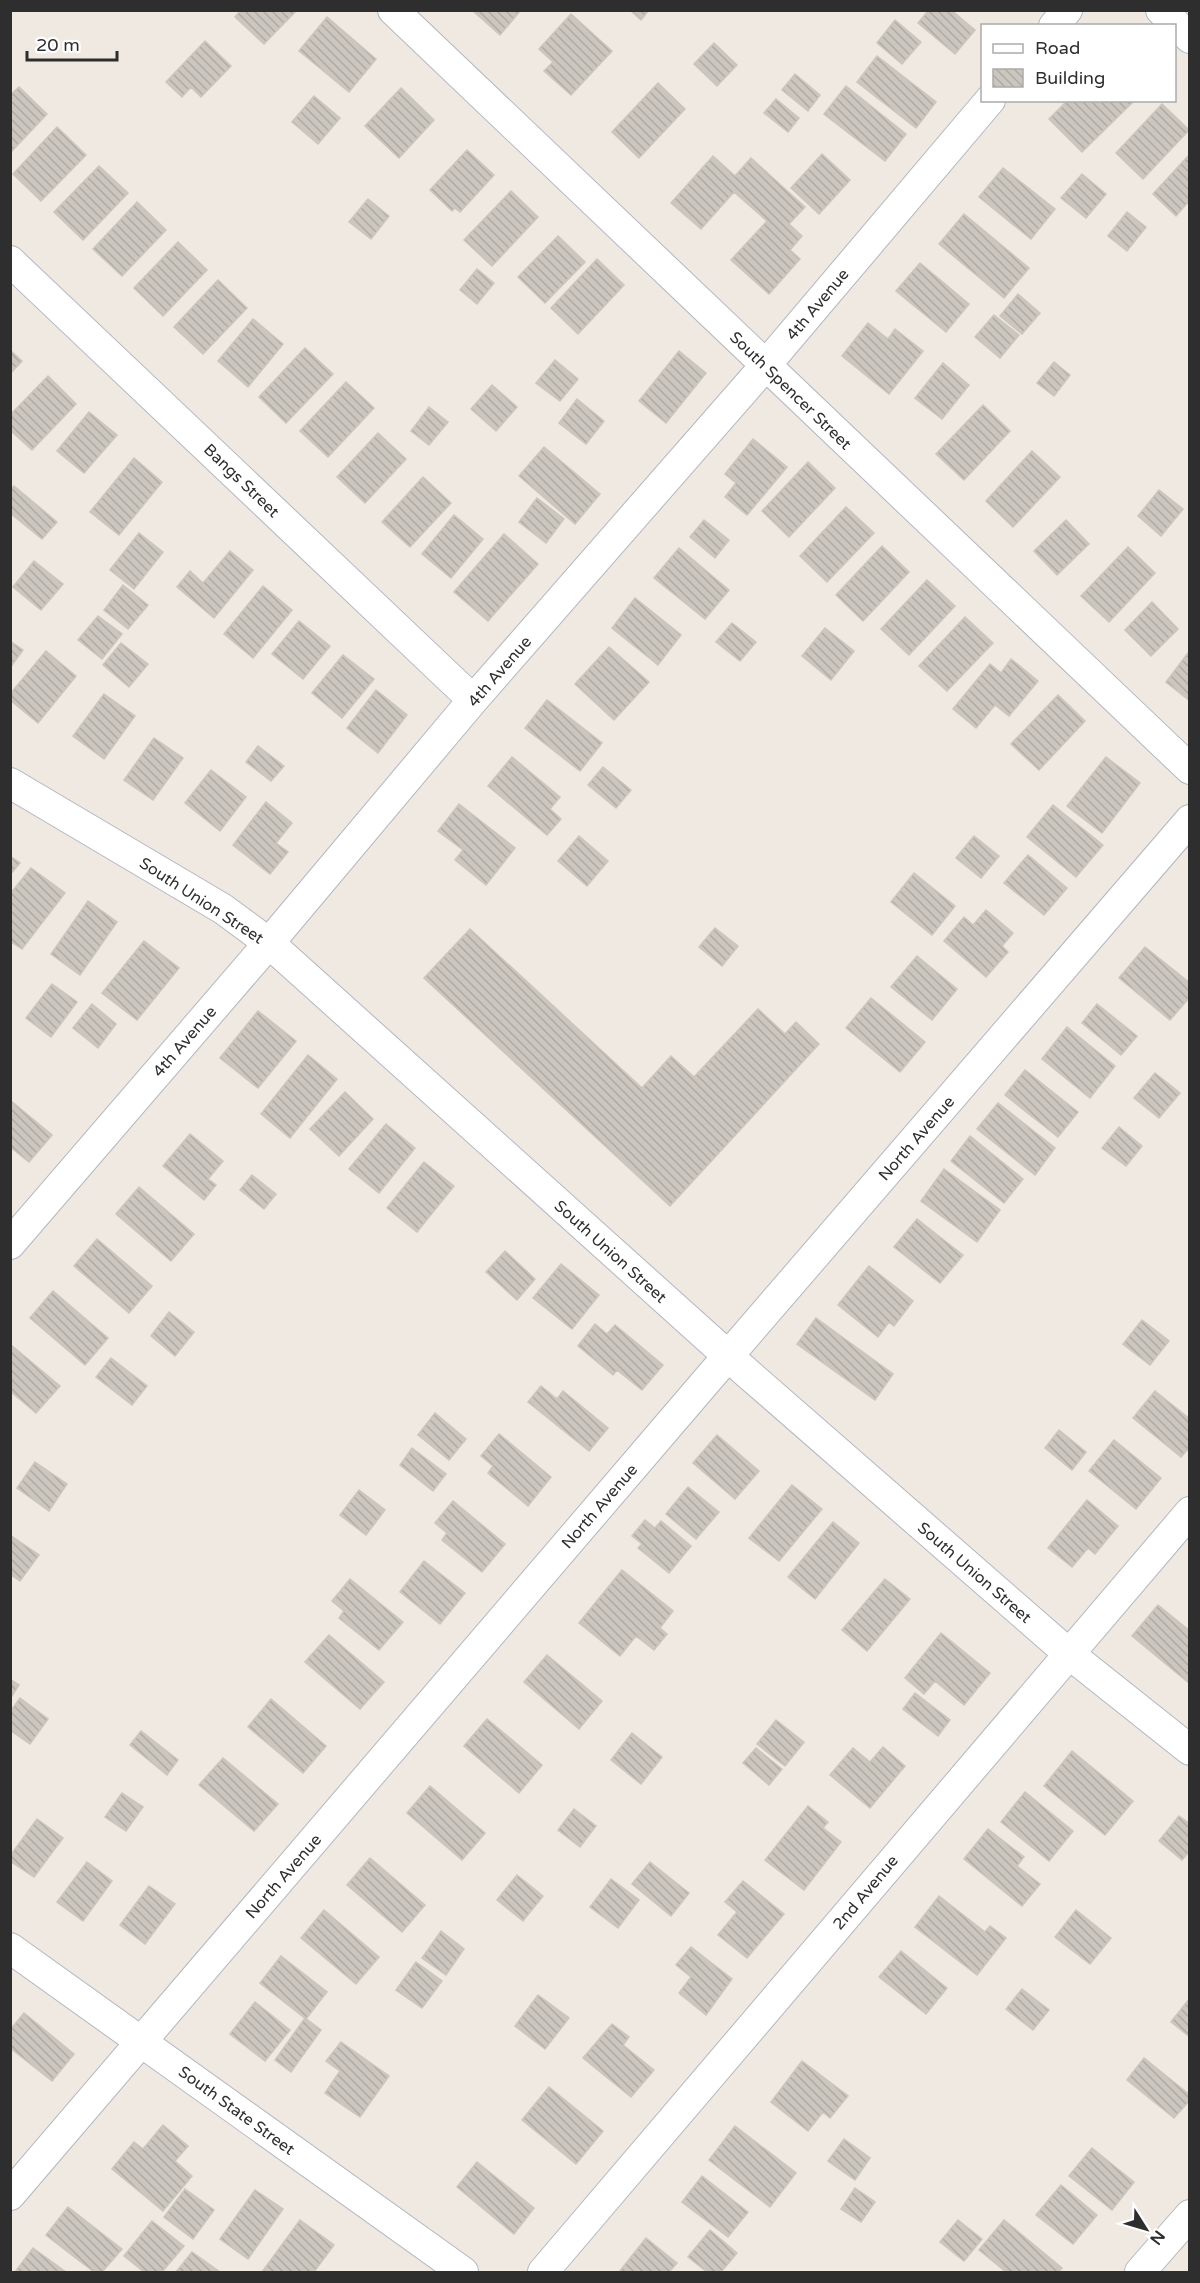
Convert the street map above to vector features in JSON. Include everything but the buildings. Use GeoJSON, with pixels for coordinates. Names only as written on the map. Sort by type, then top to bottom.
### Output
{"type":"FeatureCollection","features":[{"type":"Feature","properties":{"kind":"street","name":"South Spencer Street"},"geometry":{"type":"LineString","coordinates":[[393,10],[1190,769]]}},
{"type":"Feature","properties":{"kind":"street"},"geometry":{"type":"LineString","coordinates":[[1056,24],[1067,10]]}},
{"type":"Feature","properties":{"kind":"street"},"geometry":{"type":"LineString","coordinates":[[1161,10],[1176,24]]}},
{"type":"Feature","properties":{"kind":"street"},"geometry":{"type":"LineString","coordinates":[[1176,24],[1190,38]]}},
{"type":"Feature","properties":{"kind":"street","name":"4th Avenue"},"geometry":{"type":"LineString","coordinates":[[10,1244],[269,943],[473,700],[765,366],[988,102]]}},
{"type":"Feature","properties":{"kind":"street","name":"Bangs Street"},"geometry":{"type":"LineString","coordinates":[[10,261],[473,700]]}},
{"type":"Feature","properties":{"kind":"street","name":"South Union Street"},"geometry":{"type":"LineString","coordinates":[[10,783],[223,909],[269,943],[728,1356],[1068,1653],[1190,1750]]}},
{"type":"Feature","properties":{"kind":"street","name":"North Avenue"},"geometry":{"type":"LineString","coordinates":[[10,2195],[1190,820]]}},
{"type":"Feature","properties":{"kind":"street","name":"2nd Avenue"},"geometry":{"type":"LineString","coordinates":[[543,2272],[1190,1512]]}},
{"type":"Feature","properties":{"kind":"street","name":"South State Street"},"geometry":{"type":"LineString","coordinates":[[10,1948],[464,2272]]}},
{"type":"Feature","properties":{"kind":"street"},"geometry":{"type":"LineString","coordinates":[[1140,2272],[1190,2215]]}}]}
